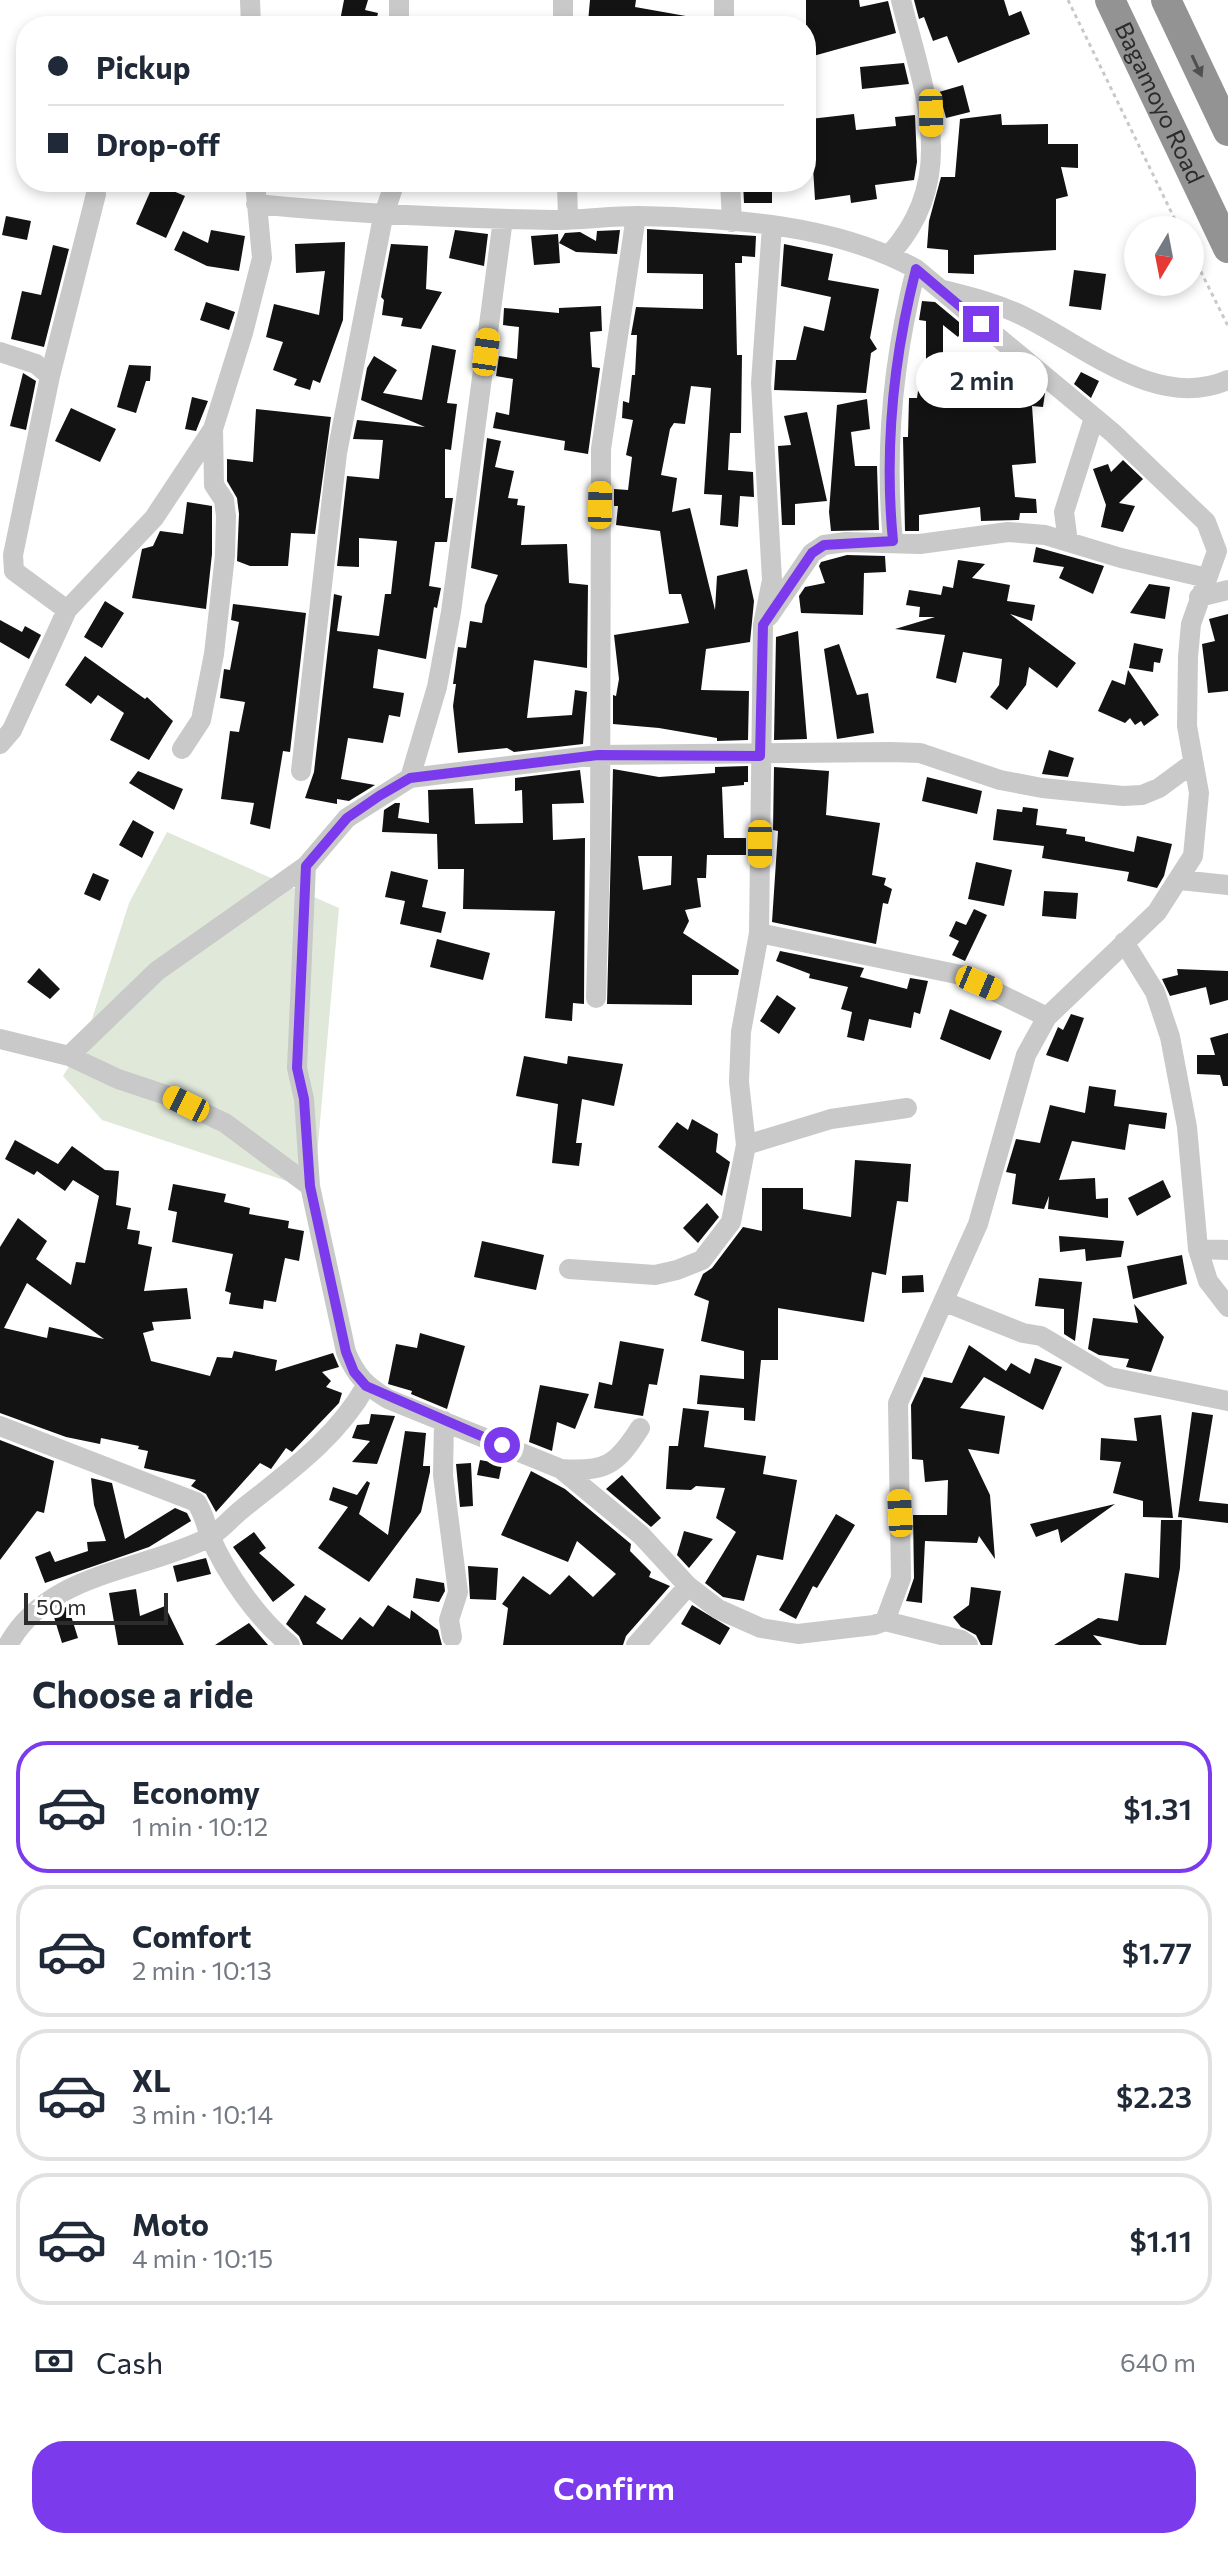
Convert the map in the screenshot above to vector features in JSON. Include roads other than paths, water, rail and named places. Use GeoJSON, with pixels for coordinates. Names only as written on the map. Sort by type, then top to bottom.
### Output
{"type":"FeatureCollection","features":[{"type":"Feature","properties":{"kind":"highway","name":"Bagamoyo Road"},"geometry":{"type":"LineString","coordinates":[[1110,0],[1228,248]]}},
{"type":"Feature","properties":{"kind":"highway","name":"Bagamoyo Road"},"geometry":{"type":"LineString","coordinates":[[1166,0],[1228,131]]}},
{"type":"Feature","properties":{"kind":"street"},"geometry":{"type":"LineString","coordinates":[[890,254],[913,225],[926,196],[932,153],[931,113],[901,0]]}},
{"type":"Feature","properties":{"kind":"street"},"geometry":{"type":"LineString","coordinates":[[0,744],[12,730],[67,610],[154,518],[213,429],[262,258],[255,192]]}},
{"type":"Feature","properties":{"kind":"street"},"geometry":{"type":"LineString","coordinates":[[301,771],[337,453],[383,217],[392,192]]}},
{"type":"Feature","properties":{"kind":"street"},"geometry":{"type":"LineString","coordinates":[[567,192],[568,220]]}},
{"type":"Feature","properties":{"kind":"street"},"geometry":{"type":"LineString","coordinates":[[730,192],[732,222]]}},
{"type":"Feature","properties":{"kind":"street"},"geometry":{"type":"LineString","coordinates":[[67,610],[14,571],[13,555],[50,376],[96,194]]}},
{"type":"Feature","properties":{"kind":"street"},"geometry":{"type":"LineString","coordinates":[[256,204],[383,217],[568,220],[636,216],[732,222],[772,226],[890,254],[916,269],[1094,418],[1206,522],[1217,551],[1203,587],[1188,657],[1187,726],[1199,793],[1199,823],[1193,856],[1157,912],[1047,1017],[1026,1055],[978,1224],[898,1403],[901,1578],[885,1621]]}},
{"type":"Feature","properties":{"kind":"street"},"geometry":{"type":"LineString","coordinates":[[596,998],[601,449],[636,216]]}},
{"type":"Feature","properties":{"kind":"street"},"geometry":{"type":"LineString","coordinates":[[410,778],[437,687],[451,612],[503,219]]}},
{"type":"Feature","properties":{"kind":"street"},"geometry":{"type":"LineString","coordinates":[[569,1269],[655,1275],[702,1260],[731,1222],[746,1145],[739,1056],[759,933],[763,625],[772,580],[761,383],[772,226]]}},
{"type":"Feature","properties":{"kind":"street"},"geometry":{"type":"LineString","coordinates":[[893,541],[889,506],[891,400],[899,337],[916,269]]}},
{"type":"Feature","properties":{"kind":"street"},"geometry":{"type":"LineString","coordinates":[[941,290],[998,305],[1142,379],[1194,390],[1228,380]]}},
{"type":"Feature","properties":{"kind":"street"},"geometry":{"type":"LineString","coordinates":[[0,352],[36,364],[50,376]]}},
{"type":"Feature","properties":{"kind":"street"},"geometry":{"type":"LineString","coordinates":[[1068,542],[1064,512],[1094,418]]}},
{"type":"Feature","properties":{"kind":"street"},"geometry":{"type":"LineString","coordinates":[[182,749],[201,720],[214,654],[225,555],[226,516],[224,500],[214,485],[213,429]]}},
{"type":"Feature","properties":{"kind":"street"},"geometry":{"type":"LineString","coordinates":[[763,625],[812,553],[824,545],[893,541],[920,544],[1008,532],[1045,535],[1203,587],[1228,590]]}},
{"type":"Feature","properties":{"kind":"street"},"geometry":{"type":"LineString","coordinates":[[69,1056],[157,971],[306,866],[347,818],[410,778],[598,755],[920,753],[1000,780],[1042,788],[1123,796],[1142,795],[1159,788],[1193,763]]}},
{"type":"Feature","properties":{"kind":"street"},"geometry":{"type":"LineString","coordinates":[[306,866],[297,1068],[304,1099],[310,1186],[346,1352],[354,1372],[366,1386],[561,1469],[641,1535],[688,1586],[757,1636],[798,1634],[885,1621],[961,1640],[968,1645]]}},
{"type":"Feature","properties":{"kind":"street"},"geometry":{"type":"LineString","coordinates":[[1180,880],[1228,885]]}},
{"type":"Feature","properties":{"kind":"street"},"geometry":{"type":"LineString","coordinates":[[759,933],[961,975],[1047,1017]]}},
{"type":"Feature","properties":{"kind":"street"},"geometry":{"type":"LineString","coordinates":[[1124,942],[1155,992],[1170,1037],[1187,1127],[1198,1249],[1208,1281],[1228,1307]]}},
{"type":"Feature","properties":{"kind":"street"},"geometry":{"type":"LineString","coordinates":[[0,1039],[69,1056],[118,1079],[166,1095],[225,1123],[310,1186]]}},
{"type":"Feature","properties":{"kind":"street"},"geometry":{"type":"LineString","coordinates":[[746,1145],[831,1119],[907,1108]]}},
{"type":"Feature","properties":{"kind":"street"},"geometry":{"type":"LineString","coordinates":[[1198,1249],[1228,1250]]}},
{"type":"Feature","properties":{"kind":"street"},"geometry":{"type":"LineString","coordinates":[[945,1302],[1023,1333],[1041,1336],[1110,1377],[1228,1401]]}},
{"type":"Feature","properties":{"kind":"street"},"geometry":{"type":"LineString","coordinates":[[8,1645],[19,1625],[41,1603],[68,1588],[211,1536],[348,1418],[366,1386]]}},
{"type":"Feature","properties":{"kind":"street"},"geometry":{"type":"LineString","coordinates":[[444,1421],[443,1475],[458,1592],[449,1620],[452,1637]]}},
{"type":"Feature","properties":{"kind":"street"},"geometry":{"type":"LineString","coordinates":[[0,1426],[196,1502],[204,1512],[211,1536],[251,1606],[290,1645]]}},
{"type":"Feature","properties":{"kind":"street"},"geometry":{"type":"LineString","coordinates":[[561,1469],[604,1468],[625,1452],[640,1428]]}},
{"type":"Feature","properties":{"kind":"street"},"geometry":{"type":"LineString","coordinates":[[636,1645],[688,1586]]}}]}
